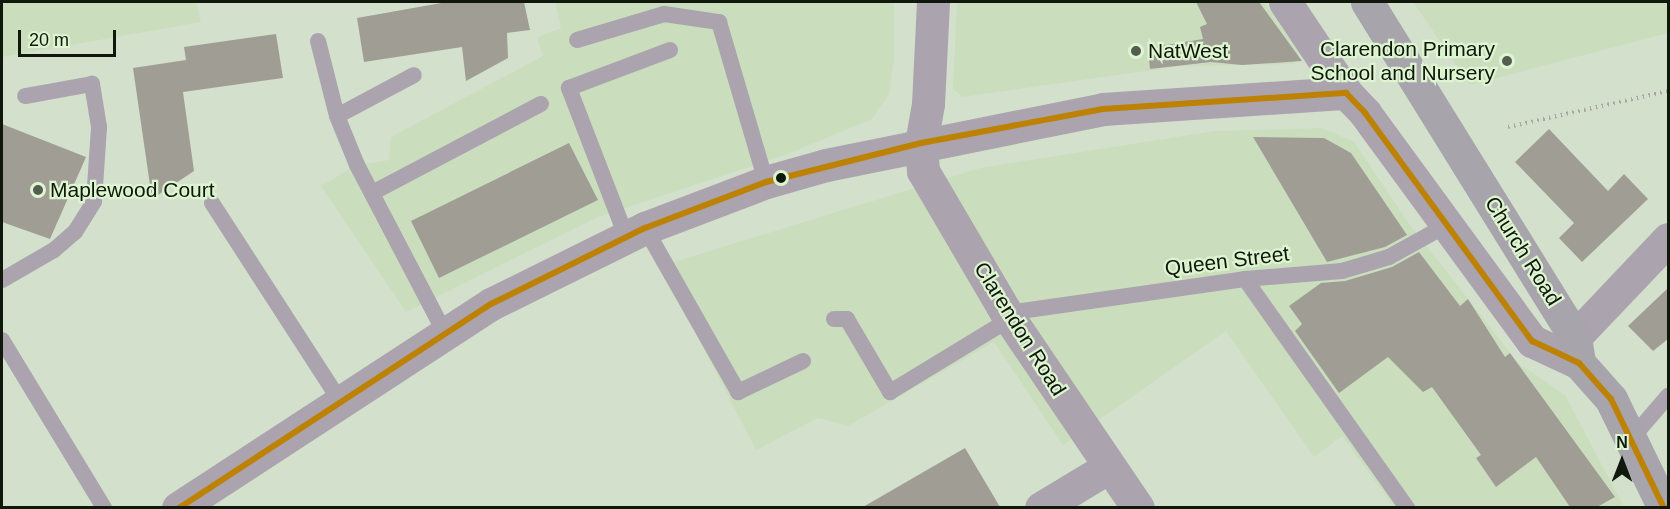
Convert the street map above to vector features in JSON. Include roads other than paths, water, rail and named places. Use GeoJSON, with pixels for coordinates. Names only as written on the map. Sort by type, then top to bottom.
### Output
{"type":"FeatureCollection","features":[{"type":"Feature","properties":{"kind":"main road","name":"Church Road"},"geometry":{"type":"LineString","coordinates":[[1367,2],[1577,350],[1611,399],[1664,507]]}},
{"type":"Feature","properties":{"kind":"street","name":"Clarendon Road"},"geometry":{"type":"LineString","coordinates":[[933,2],[928,104],[921,143],[923,171],[1009,316],[1138,507]]}},
{"type":"Feature","properties":{"kind":"street"},"geometry":{"type":"LineString","coordinates":[[1285,2],[1346,93],[1365,113],[1445,226],[1532,342],[1577,350],[1668,239]]}},
{"type":"Feature","properties":{"kind":"street"},"geometry":{"type":"LineString","coordinates":[[178,507],[491,304],[635,232],[766,182],[921,143],[1103,109],[1346,93]]}},
{"type":"Feature","properties":{"kind":"street"},"geometry":{"type":"LineString","coordinates":[[1041,507],[1109,467]]}},
{"type":"Feature","properties":{"kind":"lane"},"geometry":{"type":"LineString","coordinates":[[577,40],[664,14],[719,21],[766,182]]}},
{"type":"Feature","properties":{"kind":"lane"},"geometry":{"type":"LineString","coordinates":[[318,41],[337,116],[372,193],[445,333]]}},
{"type":"Feature","properties":{"kind":"lane"},"geometry":{"type":"LineString","coordinates":[[670,50],[569,88],[635,232],[738,392],[803,361]]}},
{"type":"Feature","properties":{"kind":"lane"},"geometry":{"type":"LineString","coordinates":[[337,116],[414,75]]}},
{"type":"Feature","properties":{"kind":"lane"},"geometry":{"type":"LineString","coordinates":[[2,280],[54,249],[75,232],[94,201],[99,127],[92,84],[25,96]]}},
{"type":"Feature","properties":{"kind":"lane"},"geometry":{"type":"LineString","coordinates":[[372,193],[541,104]]}},
{"type":"Feature","properties":{"kind":"lane"},"geometry":{"type":"LineString","coordinates":[[212,203],[340,401]]}},
{"type":"Feature","properties":{"kind":"lane","name":"Queen Street"},"geometry":{"type":"LineString","coordinates":[[1009,316],[1245,279],[1342,271],[1389,257],[1445,226]]}},
{"type":"Feature","properties":{"kind":"lane"},"geometry":{"type":"LineString","coordinates":[[1245,279],[1407,507]]}},
{"type":"Feature","properties":{"kind":"lane"},"geometry":{"type":"LineString","coordinates":[[834,319],[847,319],[890,392],[1009,316]]}},
{"type":"Feature","properties":{"kind":"lane"},"geometry":{"type":"LineString","coordinates":[[2,340],[104,507]]}},
{"type":"Feature","properties":{"kind":"lane"},"geometry":{"type":"LineString","coordinates":[[1631,440],[1668,396]]}},
{"type":"Feature","properties":{"kind":"place","name":"NatWest"},"geometry":{"type":"Point","coordinates":[1136,51]}},
{"type":"Feature","properties":{"kind":"place","name":"Clarendon Primary School and Nursery"},"geometry":{"type":"Point","coordinates":[1507,61]}},
{"type":"Feature","properties":{"kind":"place","name":"Maplewood Court"},"geometry":{"type":"Point","coordinates":[38,190]}}]}
